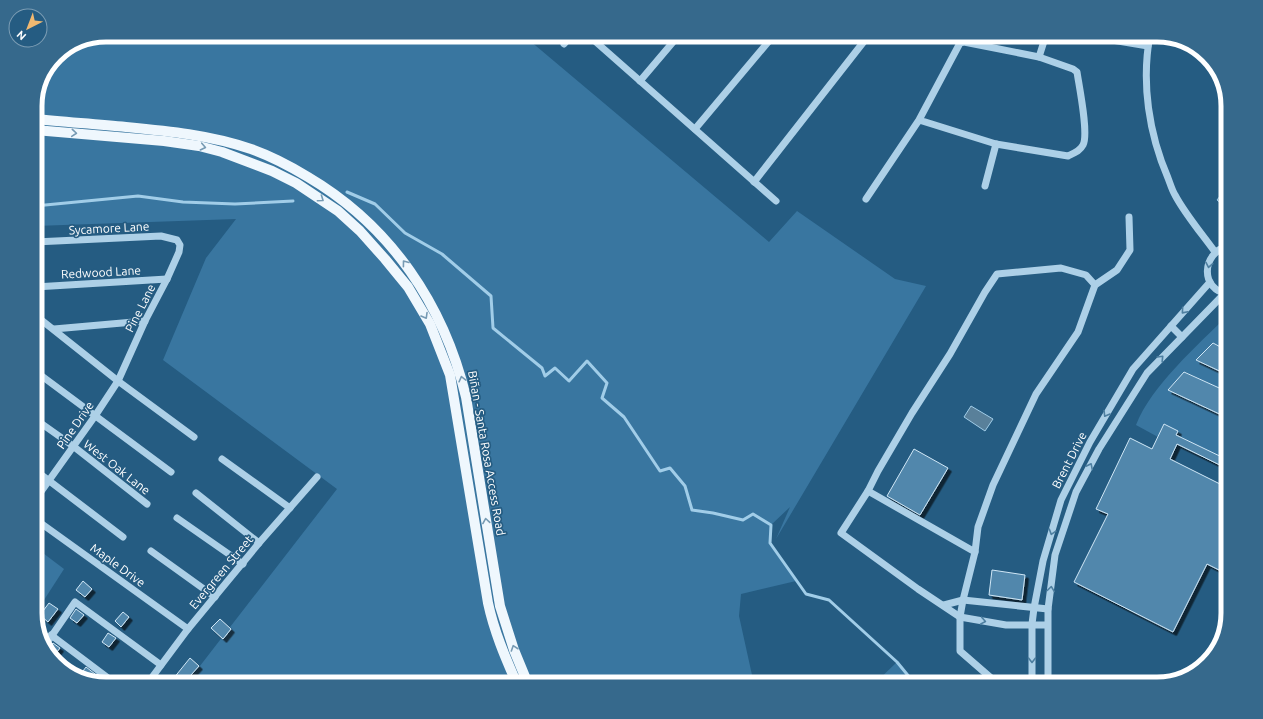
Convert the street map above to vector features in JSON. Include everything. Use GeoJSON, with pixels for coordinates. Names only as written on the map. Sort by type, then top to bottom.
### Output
{"type":"FeatureCollection","features":[{"type":"Feature","properties":{"kind":"main road","name":"Biñan - Santa Rosa Access Road"},"geometry":{"type":"LineString","coordinates":[[42,120],[171,131],[204,137],[252,149],[302,173],[336,195],[352,208],[388,243],[419,283],[441,324],[460,370],[467,401],[500,606],[514,650],[525,677]]}},
{"type":"Feature","properties":{"kind":"main road","name":"Biñan - Santa Rosa Access Road"},"geometry":{"type":"LineString","coordinates":[[42,131],[164,141],[199,146],[222,152],[272,171],[296,183],[338,211],[360,231],[385,259],[408,287],[430,324],[450,374],[456,402],[488,603],[501,649],[514,677]]}},
{"type":"Feature","properties":{"kind":"main road"},"geometry":{"type":"LineString","coordinates":[[296,183],[302,173]]}},
{"type":"Feature","properties":{"kind":"main road"},"geometry":{"type":"LineString","coordinates":[[456,402],[467,401]]}},
{"type":"Feature","properties":{"kind":"street"},"geometry":{"type":"LineString","coordinates":[[596,42],[776,201]]}},
{"type":"Feature","properties":{"kind":"street"},"geometry":{"type":"LineString","coordinates":[[640,81],[674,42]]}},
{"type":"Feature","properties":{"kind":"street"},"geometry":{"type":"LineString","coordinates":[[695,129],[768,42]]}},
{"type":"Feature","properties":{"kind":"street"},"geometry":{"type":"LineString","coordinates":[[754,182],[864,42]]}},
{"type":"Feature","properties":{"kind":"street"},"geometry":{"type":"LineString","coordinates":[[866,199],[919,120],[960,43],[964,42],[1039,58],[1073,69],[1077,72],[1085,133],[1084,144],[1077,152],[1068,156],[996,144],[919,120]]}},
{"type":"Feature","properties":{"kind":"street"},"geometry":{"type":"LineString","coordinates":[[1039,58],[1044,42]]}},
{"type":"Feature","properties":{"kind":"street"},"geometry":{"type":"LineString","coordinates":[[1124,42],[1148,46]]}},
{"type":"Feature","properties":{"kind":"street"},"geometry":{"type":"LineString","coordinates":[[1149,42],[1146,74],[1149,110],[1158,156],[1175,195],[1215,252]]}},
{"type":"Feature","properties":{"kind":"street"},"geometry":{"type":"LineString","coordinates":[[984,186],[996,144]]}},
{"type":"Feature","properties":{"kind":"street"},"geometry":{"type":"LineString","coordinates":[[990,677],[960,651],[960,617],[978,527],[993,485],[1019,427],[1036,394],[1078,332],[1095,285],[1117,270],[1130,250],[1129,217]]}},
{"type":"Feature","properties":{"kind":"street","name":"Sycamore Lane"},"geometry":{"type":"LineString","coordinates":[[42,242],[161,236],[177,240],[180,245]]}},
{"type":"Feature","properties":{"kind":"street","name":"Pine Lane"},"geometry":{"type":"LineString","coordinates":[[118,381],[145,321],[167,279],[179,252],[180,245]]}},
{"type":"Feature","properties":{"kind":"street"},"geometry":{"type":"LineString","coordinates":[[1221,249],[1215,252],[1210,258],[1207,266],[1207,274],[1210,282],[1218,291],[1221,292]]}},
{"type":"Feature","properties":{"kind":"street"},"geometry":{"type":"LineString","coordinates":[[1047,625],[1006,625],[960,617],[918,589],[841,533],[868,491],[902,429],[950,354],[985,292],[997,274],[1061,268],[1086,275],[1095,285]]}},
{"type":"Feature","properties":{"kind":"street","name":"Redwood Lane"},"geometry":{"type":"LineString","coordinates":[[42,287],[167,279]]}},
{"type":"Feature","properties":{"kind":"street","name":"Brent Drive"},"geometry":{"type":"LineString","coordinates":[[1032,677],[1032,624],[1034,608],[1043,561],[1061,500],[1090,442],[1134,369],[1210,282]]}},
{"type":"Feature","properties":{"kind":"street","name":"Brent Drive"},"geometry":{"type":"LineString","coordinates":[[1048,677],[1047,625],[1055,556],[1073,501],[1099,448],[1147,373],[1221,299]]}},
{"type":"Feature","properties":{"kind":"street"},"geometry":{"type":"LineString","coordinates":[[42,320],[118,381],[194,437]]}},
{"type":"Feature","properties":{"kind":"street"},"geometry":{"type":"LineString","coordinates":[[54,329],[145,321]]}},
{"type":"Feature","properties":{"kind":"street"},"geometry":{"type":"LineString","coordinates":[[1171,326],[1182,337]]}},
{"type":"Feature","properties":{"kind":"street"},"geometry":{"type":"LineString","coordinates":[[42,376],[171,472]]}},
{"type":"Feature","properties":{"kind":"street","name":"Pine Drive"},"geometry":{"type":"LineString","coordinates":[[42,490],[118,381]]}},
{"type":"Feature","properties":{"kind":"street","name":"West Oak Lane"},"geometry":{"type":"LineString","coordinates":[[42,424],[73,446],[147,504]]}},
{"type":"Feature","properties":{"kind":"street"},"geometry":{"type":"LineString","coordinates":[[1090,442],[1099,448]]}},
{"type":"Feature","properties":{"kind":"street"},"geometry":{"type":"LineString","coordinates":[[222,459],[290,508]]}},
{"type":"Feature","properties":{"kind":"street"},"geometry":{"type":"LineString","coordinates":[[42,475],[123,537]]}},
{"type":"Feature","properties":{"kind":"street","name":"Evergreen Street"},"geometry":{"type":"LineString","coordinates":[[152,677],[188,629],[259,543],[317,477]]}},
{"type":"Feature","properties":{"kind":"street"},"geometry":{"type":"LineString","coordinates":[[868,491],[974,552]]}},
{"type":"Feature","properties":{"kind":"street"},"geometry":{"type":"LineString","coordinates":[[196,493],[259,543]]}},
{"type":"Feature","properties":{"kind":"street"},"geometry":{"type":"LineString","coordinates":[[177,518],[243,564]]}},
{"type":"Feature","properties":{"kind":"street","name":"Maple Drive"},"geometry":{"type":"LineString","coordinates":[[42,524],[188,629]]}},
{"type":"Feature","properties":{"kind":"street"},"geometry":{"type":"LineString","coordinates":[[151,551],[215,597]]}},
{"type":"Feature","properties":{"kind":"street"},"geometry":{"type":"LineString","coordinates":[[944,605],[963,600],[1048,609]]}},
{"type":"Feature","properties":{"kind":"street"},"geometry":{"type":"LineString","coordinates":[[48,640],[75,602],[161,665]]}},
{"type":"Feature","properties":{"kind":"street"},"geometry":{"type":"LineString","coordinates":[[51,635],[107,677]]}},
{"type":"Feature","properties":{"kind":"shaded area"},"geometry":{"type":"Polygon","coordinates":[[[106,42],[531,42],[769,242],[797,211],[895,279],[926,286],[776,539],[790,507],[771,525],[770,543],[796,581],[741,594],[739,616],[752,675],[754,677],[191,677],[337,489],[163,360],[206,258],[236,219],[42,226],[42,101],[44,89],[55,67],[64,58],[85,45],[106,42]]]}},
{"type":"Feature","properties":{"kind":"shaded area"},"geometry":{"type":"Polygon","coordinates":[[[1221,194],[1221,203],[1217,200],[1221,194]]]}},
{"type":"Feature","properties":{"kind":"shaded area"},"geometry":{"type":"Polygon","coordinates":[[[1221,322],[1221,347],[1213,343],[1196,360],[1221,372],[1221,389],[1185,372],[1168,390],[1221,415],[1221,457],[1176,435],[1178,431],[1164,424],[1158,437],[1136,425],[1152,396],[1176,367],[1221,322]]]}},
{"type":"Feature","properties":{"kind":"shaded area"},"geometry":{"type":"Polygon","coordinates":[[[971,406],[993,419],[985,431],[964,417],[971,406]]]}},
{"type":"Feature","properties":{"kind":"shaded area"},"geometry":{"type":"Polygon","coordinates":[[[42,552],[64,569],[42,603],[42,552]]]}},
{"type":"Feature","properties":{"kind":"shaded area"},"geometry":{"type":"Polygon","coordinates":[[[897,662],[909,677],[881,677],[897,662]]]}},
{"type":"Feature","properties":{"kind":"building"},"geometry":{"type":"Polygon","coordinates":[[[1213,343],[1221,347],[1221,372],[1196,360],[1213,343]]]}},
{"type":"Feature","properties":{"kind":"building"},"geometry":{"type":"Polygon","coordinates":[[[1184,372],[1221,389],[1221,415],[1168,390],[1184,372]]]}},
{"type":"Feature","properties":{"kind":"building"},"geometry":{"type":"Polygon","coordinates":[[[1164,424],[1178,431],[1176,435],[1221,457],[1221,466],[1177,444],[1170,459],[1221,484],[1221,571],[1207,564],[1173,632],[1074,582],[1108,514],[1096,509],[1130,438],[1152,449],[1164,424]]]}},
{"type":"Feature","properties":{"kind":"building"},"geometry":{"type":"Polygon","coordinates":[[[914,449],[948,468],[920,515],[887,496],[914,449]]]}},
{"type":"Feature","properties":{"kind":"building"},"geometry":{"type":"Polygon","coordinates":[[[992,570],[1025,575],[1022,600],[989,595],[992,570]]]}},
{"type":"Feature","properties":{"kind":"building"},"geometry":{"type":"Polygon","coordinates":[[[83,581],[92,589],[85,597],[76,590],[83,581]]]}},
{"type":"Feature","properties":{"kind":"building"},"geometry":{"type":"Polygon","coordinates":[[[49,603],[58,609],[48,622],[42,617],[42,612],[49,603]]]}},
{"type":"Feature","properties":{"kind":"building"},"geometry":{"type":"Polygon","coordinates":[[[76,609],[84,615],[77,623],[70,618],[76,609]]]}},
{"type":"Feature","properties":{"kind":"building"},"geometry":{"type":"Polygon","coordinates":[[[123,612],[129,617],[121,627],[115,621],[123,612]]]}},
{"type":"Feature","properties":{"kind":"building"},"geometry":{"type":"Polygon","coordinates":[[[220,619],[231,629],[223,639],[211,628],[220,619]]]}},
{"type":"Feature","properties":{"kind":"building"},"geometry":{"type":"Polygon","coordinates":[[[108,633],[116,638],[109,647],[102,642],[108,633]]]}},
{"type":"Feature","properties":{"kind":"building"},"geometry":{"type":"Polygon","coordinates":[[[53,643],[60,648],[56,653],[51,645],[53,643]]]}},
{"type":"Feature","properties":{"kind":"building"},"geometry":{"type":"Polygon","coordinates":[[[190,658],[199,666],[189,677],[175,677],[190,658]]]}},
{"type":"Feature","properties":{"kind":"building"},"geometry":{"type":"Polygon","coordinates":[[[86,667],[98,676],[89,675],[82,672],[86,667]]]}},
{"type":"Feature","properties":{"kind":"waterway"},"geometry":{"type":"LineString","coordinates":[[347,192],[375,204],[405,233],[442,254],[491,296],[493,328],[542,368],[545,376],[555,368],[569,381],[587,361],[607,383],[602,398],[624,417],[660,471],[670,468],[685,486],[692,510],[743,520],[753,514],[771,525],[770,543],[806,594],[829,600],[897,662],[909,677]]}},
{"type":"Feature","properties":{"kind":"waterway"},"geometry":{"type":"LineString","coordinates":[[42,205],[138,196],[183,202],[235,204],[293,201]]}}]}
